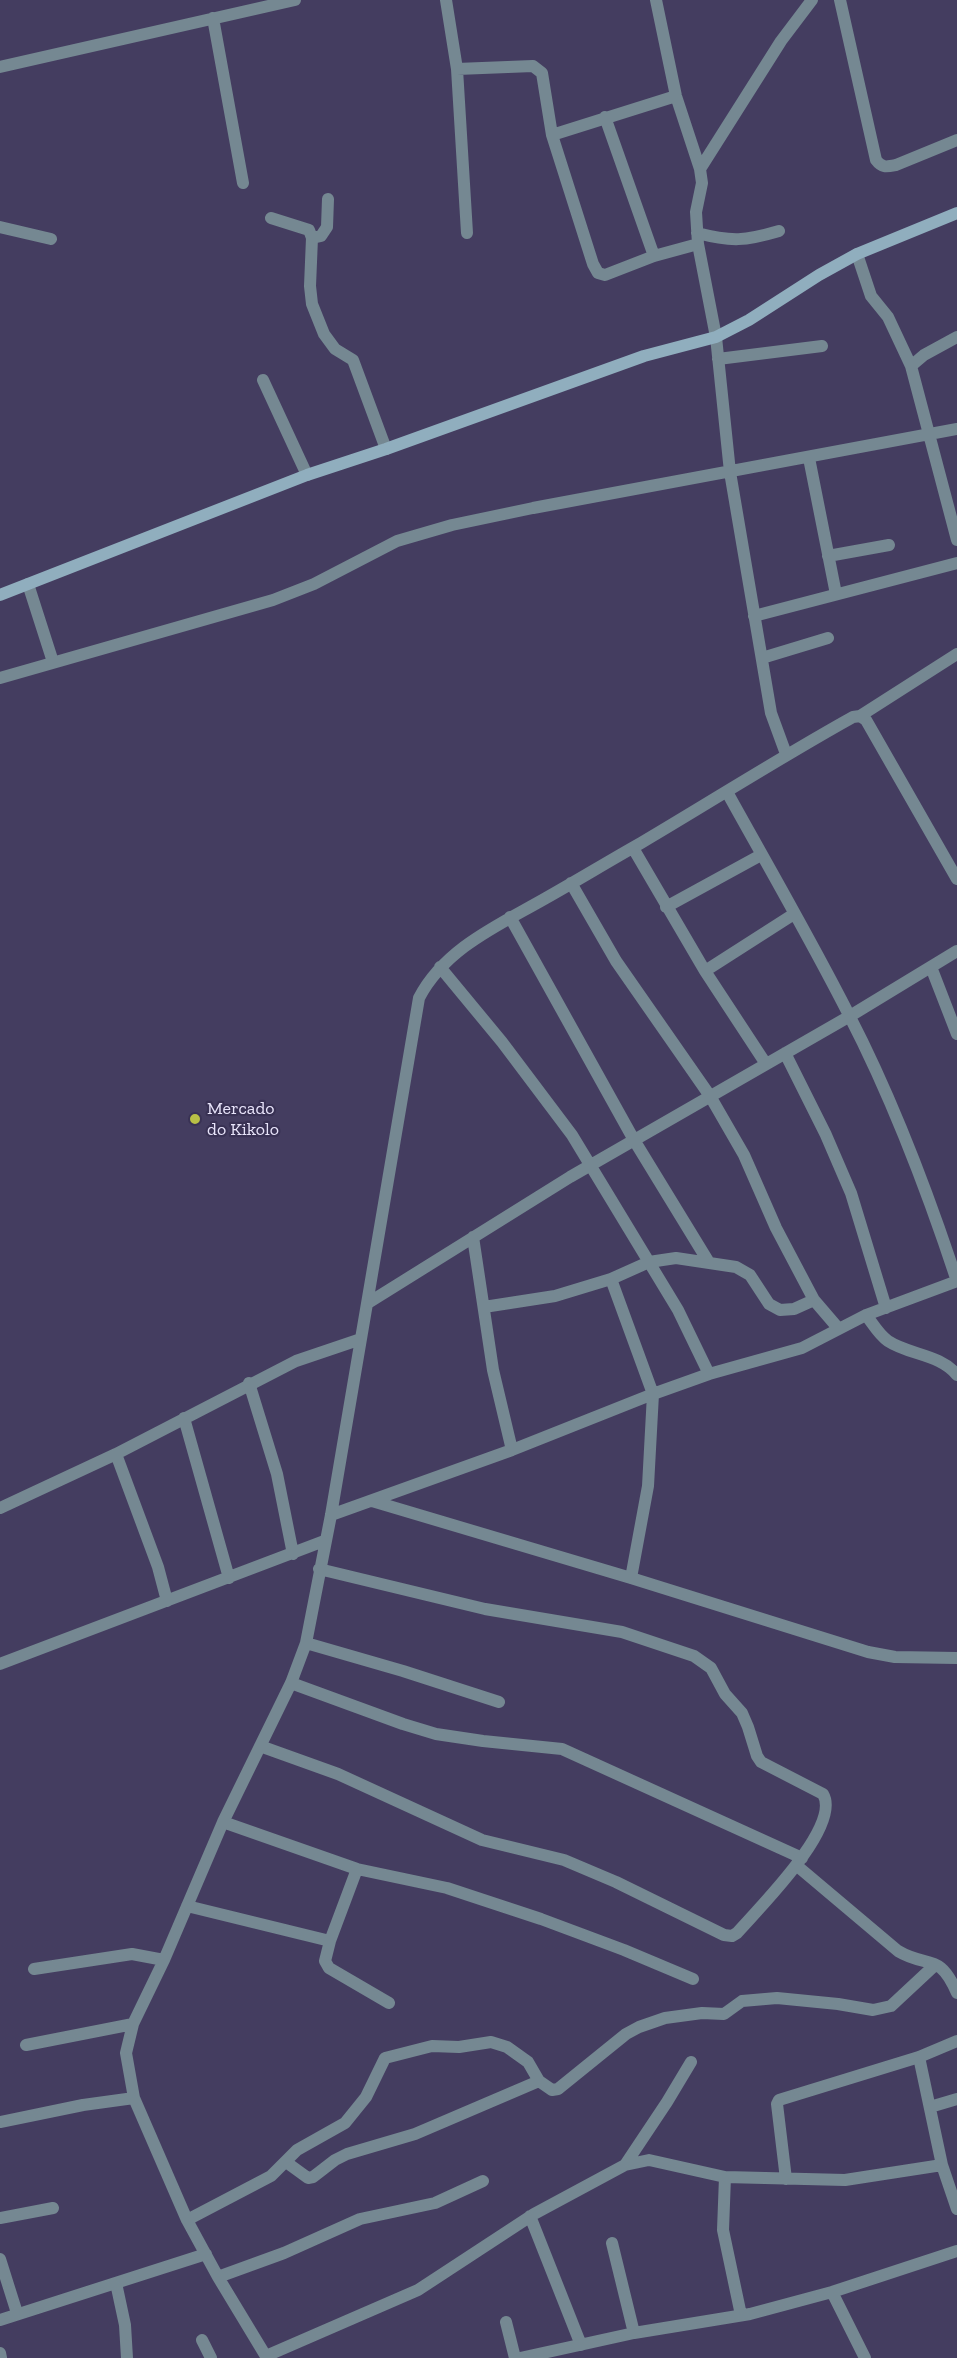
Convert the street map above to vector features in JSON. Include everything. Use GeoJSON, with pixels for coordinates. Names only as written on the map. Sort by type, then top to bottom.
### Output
{"type":"FeatureCollection","features":[{"type":"Feature","properties":{"kind":"street"},"geometry":{"type":"LineString","coordinates":[[0,67],[295,0]]}},
{"type":"Feature","properties":{"kind":"street"},"geometry":{"type":"LineString","coordinates":[[446,0],[457,69],[467,233]]}},
{"type":"Feature","properties":{"kind":"street"},"geometry":{"type":"LineString","coordinates":[[656,0],[676,96],[700,169],[702,183],[696,212],[697,238],[716,337],[730,472],[771,713],[786,754]]}},
{"type":"Feature","properties":{"kind":"street"},"geometry":{"type":"LineString","coordinates":[[700,169],[781,41],[812,0]]}},
{"type":"Feature","properties":{"kind":"street"},"geometry":{"type":"LineString","coordinates":[[840,0],[876,160],[880,166],[896,165],[957,140]]}},
{"type":"Feature","properties":{"kind":"street"},"geometry":{"type":"LineString","coordinates":[[213,18],[243,183]]}},
{"type":"Feature","properties":{"kind":"street"},"geometry":{"type":"LineString","coordinates":[[457,69],[533,66],[542,73],[552,135],[593,264],[598,273],[605,274],[697,238],[748,240],[779,231]]}},
{"type":"Feature","properties":{"kind":"street"},"geometry":{"type":"LineString","coordinates":[[552,135],[676,96]]}},
{"type":"Feature","properties":{"kind":"street"},"geometry":{"type":"LineString","coordinates":[[605,117],[654,256]]}},
{"type":"Feature","properties":{"kind":"street"},"geometry":{"type":"LineString","coordinates":[[312,238],[321,236],[327,227],[328,200]]}},
{"type":"Feature","properties":{"kind":"street"},"geometry":{"type":"LineString","coordinates":[[0,595],[307,475],[644,356],[716,337],[749,320],[819,275],[857,254],[957,213]]}},
{"type":"Feature","properties":{"kind":"street"},"geometry":{"type":"LineString","coordinates":[[271,218],[309,230],[312,238],[310,286],[312,304],[324,334],[334,349],[354,360],[386,449]]}},
{"type":"Feature","properties":{"kind":"street"},"geometry":{"type":"LineString","coordinates":[[0,226],[51,239]]}},
{"type":"Feature","properties":{"kind":"street"},"geometry":{"type":"LineString","coordinates":[[857,254],[871,296],[888,316],[911,366],[957,540]]}},
{"type":"Feature","properties":{"kind":"street"},"geometry":{"type":"LineString","coordinates":[[911,366],[924,355],[957,337]]}},
{"type":"Feature","properties":{"kind":"street"},"geometry":{"type":"LineString","coordinates":[[718,359],[822,346]]}},
{"type":"Feature","properties":{"kind":"street"},"geometry":{"type":"LineString","coordinates":[[263,380],[307,475]]}},
{"type":"Feature","properties":{"kind":"street"},"geometry":{"type":"LineString","coordinates":[[0,678],[273,600],[314,584],[397,541],[452,525],[957,429]]}},
{"type":"Feature","properties":{"kind":"street"},"geometry":{"type":"LineString","coordinates":[[809,458],[836,594]]}},
{"type":"Feature","properties":{"kind":"street"},"geometry":{"type":"LineString","coordinates":[[828,556],[889,544]]}},
{"type":"Feature","properties":{"kind":"street"},"geometry":{"type":"LineString","coordinates":[[754,616],[957,563]]}},
{"type":"Feature","properties":{"kind":"street"},"geometry":{"type":"LineString","coordinates":[[28,584],[53,662]]}},
{"type":"Feature","properties":{"kind":"street"},"geometry":{"type":"LineString","coordinates":[[762,658],[828,638]]}},
{"type":"Feature","properties":{"kind":"street"},"geometry":{"type":"LineString","coordinates":[[942,2165],[845,2180],[725,2177],[649,2160],[625,2164],[530,2216],[418,2290],[267,2357],[218,2277],[187,2220],[134,2098],[126,2053],[133,2024],[164,1960],[223,1822],[291,1683],[306,1643],[362,1339],[419,998],[428,981],[464,946],[510,917],[633,848],[786,754],[853,717],[860,716],[957,654]]}},
{"type":"Feature","properties":{"kind":"street"},"geometry":{"type":"LineString","coordinates":[[860,716],[866,720],[957,879]]}},
{"type":"Feature","properties":{"kind":"street"},"geometry":{"type":"LineString","coordinates":[[331,1515],[512,1450],[709,1374],[802,1348],[866,1315],[957,1281],[931,1203],[889,1099],[850,1016],[727,792]]}},
{"type":"Feature","properties":{"kind":"street"},"geometry":{"type":"LineString","coordinates":[[633,848],[705,971],[766,1064]]}},
{"type":"Feature","properties":{"kind":"street"},"geometry":{"type":"LineString","coordinates":[[666,907],[761,855]]}},
{"type":"Feature","properties":{"kind":"street"},"geometry":{"type":"LineString","coordinates":[[571,884],[616,961],[710,1096],[744,1155],[776,1228],[814,1300],[838,1328]]}},
{"type":"Feature","properties":{"kind":"street"},"geometry":{"type":"LineString","coordinates":[[705,971],[794,914]]}},
{"type":"Feature","properties":{"kind":"street"},"geometry":{"type":"LineString","coordinates":[[510,917],[634,1140],[708,1261]]}},
{"type":"Feature","properties":{"kind":"street"},"geometry":{"type":"LineString","coordinates":[[368,1303],[590,1165],[850,1016],[957,951]]}},
{"type":"Feature","properties":{"kind":"street"},"geometry":{"type":"LineString","coordinates":[[440,967],[543,1095],[572,1135],[678,1310],[709,1374]]}},
{"type":"Feature","properties":{"kind":"street"},"geometry":{"type":"LineString","coordinates":[[931,967],[957,1035]]}},
{"type":"Feature","properties":{"kind":"street"},"geometry":{"type":"LineString","coordinates":[[785,1053],[826,1135],[851,1193],[886,1308]]}},
{"type":"Feature","properties":{"kind":"street"},"geometry":{"type":"LineString","coordinates":[[473,1237],[493,1370],[512,1450]]}},
{"type":"Feature","properties":{"kind":"street"},"geometry":{"type":"LineString","coordinates":[[484,1307],[541,1299],[611,1279],[649,1262],[676,1258],[736,1267],[750,1275],[769,1304],[780,1310],[794,1309],[814,1300]]}},
{"type":"Feature","properties":{"kind":"street"},"geometry":{"type":"LineString","coordinates":[[611,1279],[653,1394],[648,1486],[631,1578]]}},
{"type":"Feature","properties":{"kind":"street"},"geometry":{"type":"LineString","coordinates":[[866,1315],[889,1342],[943,1364],[957,1375]]}},
{"type":"Feature","properties":{"kind":"street"},"geometry":{"type":"LineString","coordinates":[[0,1508],[116,1454],[249,1383],[296,1361],[362,1339]]}},
{"type":"Feature","properties":{"kind":"street"},"geometry":{"type":"LineString","coordinates":[[249,1383],[277,1474],[293,1554]]}},
{"type":"Feature","properties":{"kind":"street"},"geometry":{"type":"LineString","coordinates":[[184,1418],[229,1578]]}},
{"type":"Feature","properties":{"kind":"street"},"geometry":{"type":"LineString","coordinates":[[116,1454],[158,1567],[167,1601]]}},
{"type":"Feature","properties":{"kind":"street"},"geometry":{"type":"LineString","coordinates":[[372,1501],[868,1652],[895,1657],[957,1658]]}},
{"type":"Feature","properties":{"kind":"street"},"geometry":{"type":"LineString","coordinates":[[0,1664],[324,1541]]}},
{"type":"Feature","properties":{"kind":"street"},"geometry":{"type":"LineString","coordinates":[[260,1746],[338,1774],[482,1840],[564,1860],[616,1882],[724,1935],[737,1934],[799,1862],[824,1821],[827,1801],[823,1794],[761,1762],[741,1713],[724,1694],[711,1668],[694,1656],[622,1632],[485,1609],[319,1569]]}},
{"type":"Feature","properties":{"kind":"street"},"geometry":{"type":"LineString","coordinates":[[306,1643],[499,1702]]}},
{"type":"Feature","properties":{"kind":"street"},"geometry":{"type":"LineString","coordinates":[[291,1683],[436,1734],[562,1749],[799,1862],[898,1951],[935,1965],[948,1973],[957,1993]]}},
{"type":"Feature","properties":{"kind":"street"},"geometry":{"type":"LineString","coordinates":[[223,1822],[357,1869],[447,1888],[550,1922],[693,1979]]}},
{"type":"Feature","properties":{"kind":"street"},"geometry":{"type":"LineString","coordinates":[[357,1869],[330,1941],[325,1961],[329,1968],[389,2003]]}},
{"type":"Feature","properties":{"kind":"street"},"geometry":{"type":"LineString","coordinates":[[188,1906],[330,1941]]}},
{"type":"Feature","properties":{"kind":"street"},"geometry":{"type":"LineString","coordinates":[[34,1969],[132,1954],[164,1960]]}},
{"type":"Feature","properties":{"kind":"street"},"geometry":{"type":"LineString","coordinates":[[187,2220],[271,2176],[297,2150],[350,2119],[366,2097],[380,2064],[385,2058],[394,2054],[432,2046],[459,2047],[491,2043],[507,2047],[528,2062],[539,2081],[552,2090],[558,2089],[626,2034],[665,2018],[702,2013],[724,2014],[742,2001],[777,1998],[873,2010],[891,2006],[935,1965]]}},
{"type":"Feature","properties":{"kind":"street"},"geometry":{"type":"LineString","coordinates":[[26,2045],[133,2024]]}},
{"type":"Feature","properties":{"kind":"street"},"geometry":{"type":"LineString","coordinates":[[786,2179],[777,2104],[779,2100],[919,2057],[957,2041]]}},
{"type":"Feature","properties":{"kind":"street"},"geometry":{"type":"LineString","coordinates":[[919,2057],[942,2165],[957,2209]]}},
{"type":"Feature","properties":{"kind":"street"},"geometry":{"type":"LineString","coordinates":[[625,2164],[691,2062]]}},
{"type":"Feature","properties":{"kind":"street"},"geometry":{"type":"LineString","coordinates":[[286,2162],[308,2178],[313,2177],[347,2154],[365,2151],[414,2134],[539,2081]]}},
{"type":"Feature","properties":{"kind":"street"},"geometry":{"type":"LineString","coordinates":[[0,2122],[83,2104],[134,2098]]}},
{"type":"Feature","properties":{"kind":"street"},"geometry":{"type":"LineString","coordinates":[[930,2107],[957,2099]]}},
{"type":"Feature","properties":{"kind":"street"},"geometry":{"type":"LineString","coordinates":[[725,2177],[723,2230],[741,2315]]}},
{"type":"Feature","properties":{"kind":"street"},"geometry":{"type":"LineString","coordinates":[[218,2277],[284,2253],[360,2219],[435,2203],[483,2181]]}},
{"type":"Feature","properties":{"kind":"street"},"geometry":{"type":"LineString","coordinates":[[0,2218],[53,2208]]}},
{"type":"Feature","properties":{"kind":"street"},"geometry":{"type":"LineString","coordinates":[[530,2216],[580,2345]]}},
{"type":"Feature","properties":{"kind":"street"},"geometry":{"type":"LineString","coordinates":[[612,2243],[634,2333]]}},
{"type":"Feature","properties":{"kind":"street"},"geometry":{"type":"LineString","coordinates":[[520,2358],[634,2333],[741,2315],[832,2292],[957,2251]]}},
{"type":"Feature","properties":{"kind":"street"},"geometry":{"type":"LineString","coordinates":[[0,2320],[206,2254]]}},
{"type":"Feature","properties":{"kind":"street"},"geometry":{"type":"LineString","coordinates":[[0,2259],[17,2313]]}},
{"type":"Feature","properties":{"kind":"street"},"geometry":{"type":"LineString","coordinates":[[116,2283],[125,2325],[127,2358]]}},
{"type":"Feature","properties":{"kind":"street"},"geometry":{"type":"LineString","coordinates":[[832,2292],[865,2358]]}},
{"type":"Feature","properties":{"kind":"street"},"geometry":{"type":"LineString","coordinates":[[507,2322],[515,2358]]}},
{"type":"Feature","properties":{"kind":"street"},"geometry":{"type":"LineString","coordinates":[[202,2340],[211,2358]]}},
{"type":"Feature","properties":{"kind":"street"},"geometry":{"type":"LineString","coordinates":[[0,2353],[1,2358]]}},
{"type":"Feature","properties":{"kind":"place","name":"Mercado do Kikolo"},"geometry":{"type":"Point","coordinates":[195,1119]}}]}
